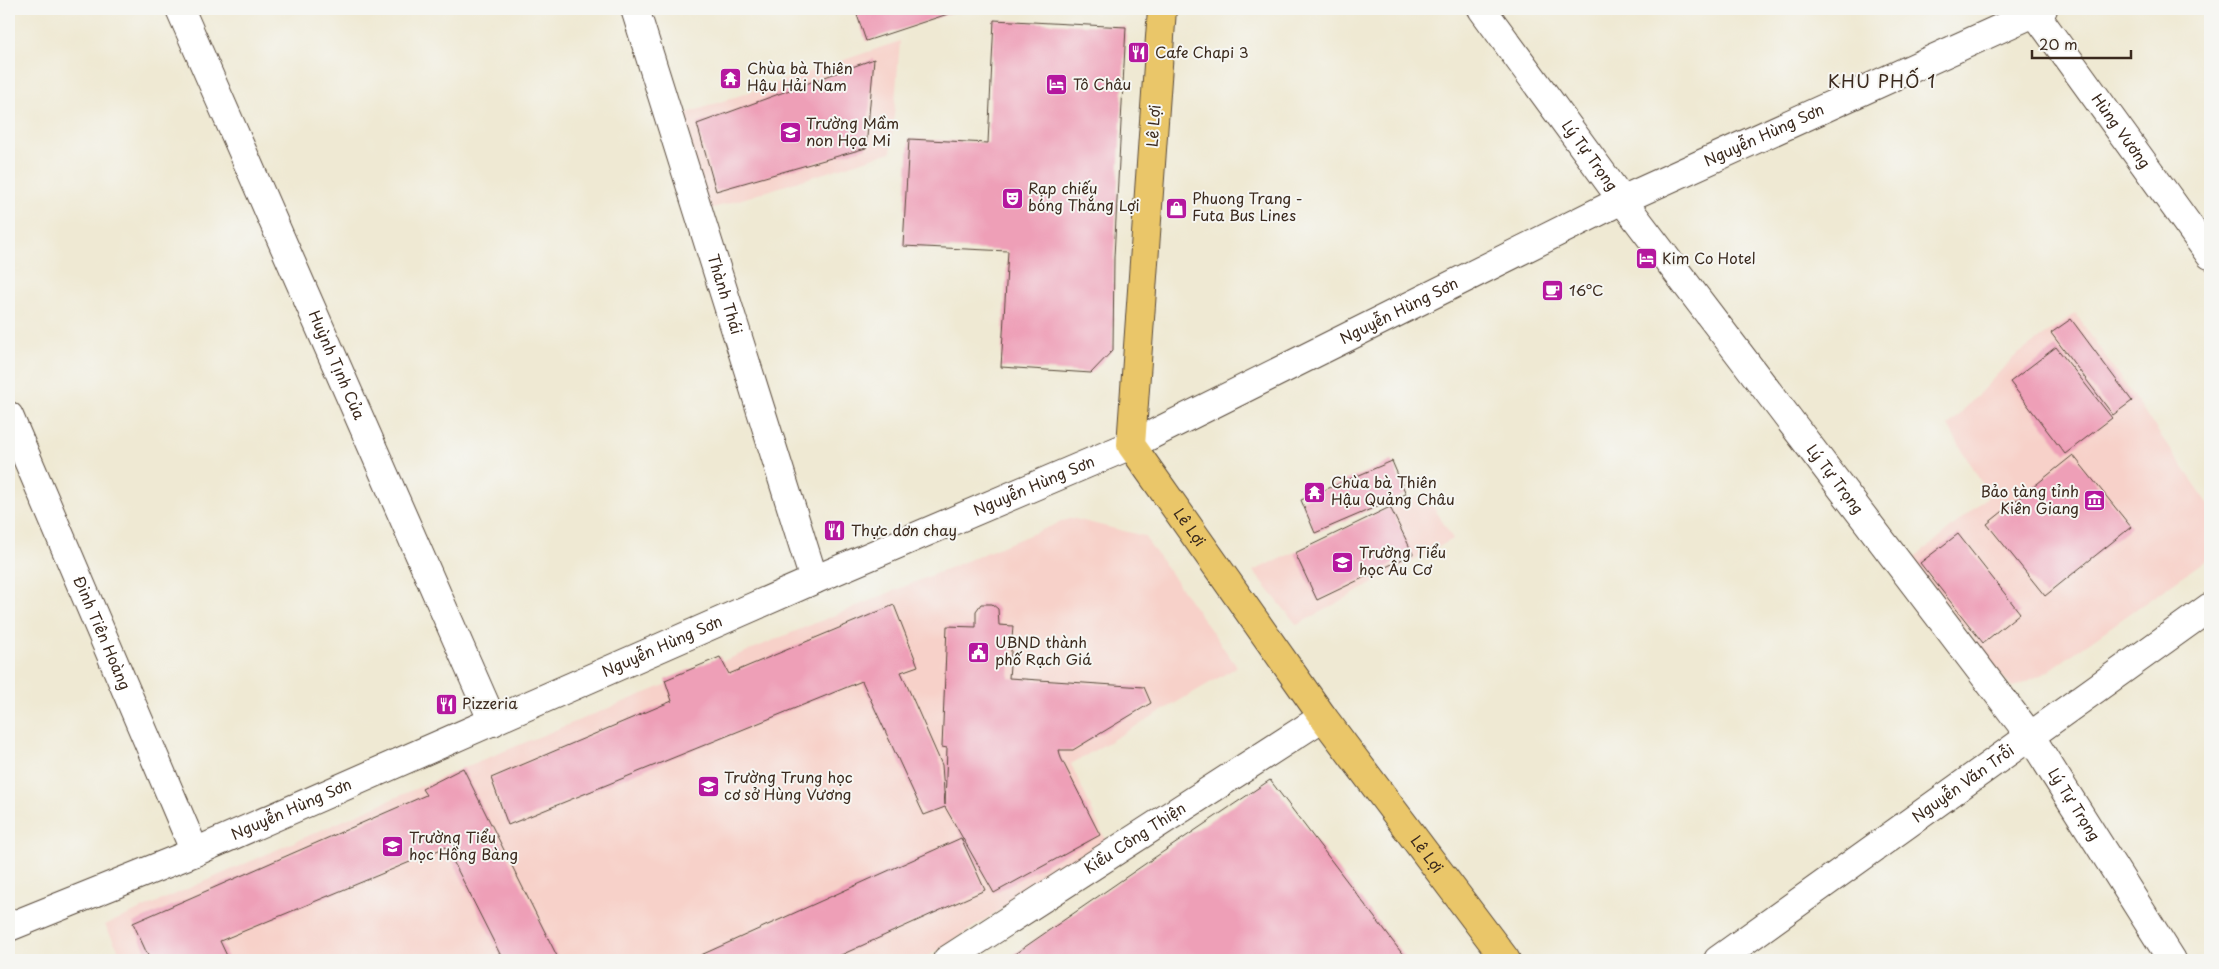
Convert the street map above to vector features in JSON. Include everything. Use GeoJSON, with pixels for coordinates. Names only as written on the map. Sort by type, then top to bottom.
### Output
{"type":"FeatureCollection","features":[{"type":"Feature","properties":{"kind":"main road","name":"Lê Lợi"},"geometry":{"type":"LineString","coordinates":[[1162,9],[1131,445],[1323,717],[1506,960]]}},
{"type":"Feature","properties":{"kind":"street","name":"Huỳnh Tịnh Của"},"geometry":{"type":"LineString","coordinates":[[180,9],[493,722]]}},
{"type":"Feature","properties":{"kind":"street","name":"Thành Thái"},"geometry":{"type":"LineString","coordinates":[[634,9],[814,580]]}},
{"type":"Feature","properties":{"kind":"street","name":"Lý Tự Trọng"},"geometry":{"type":"LineString","coordinates":[[1482,9],[1622,200],[2031,737],[2172,960]]}},
{"type":"Feature","properties":{"kind":"street","name":"Nguyễn Hùng Sơn"},"geometry":{"type":"LineString","coordinates":[[9,927],[195,852],[814,580],[1131,445],[1622,200],[2036,10]]}},
{"type":"Feature","properties":{"kind":"street","name":"Hùng Vương"},"geometry":{"type":"LineString","coordinates":[[2036,10],[2210,255]]}},
{"type":"Feature","properties":{"kind":"street","name":"Đinh Tiên Hoàng"},"geometry":{"type":"LineString","coordinates":[[9,416],[195,852]]}},
{"type":"Feature","properties":{"kind":"street","name":"Nguyễn Văn Trỗi"},"geometry":{"type":"LineString","coordinates":[[1718,960],[2210,607]]}},
{"type":"Feature","properties":{"kind":"street","name":"Kiều Công Thiện"},"geometry":{"type":"LineString","coordinates":[[947,960],[1323,717]]}},
{"type":"Feature","properties":{"kind":"shaded area","name":"Trường Mầm non Họa Mi"},"geometry":{"type":"Polygon","coordinates":[[[900,41],[891,152],[707,210],[682,115],[900,41]]]}},
{"type":"Feature","properties":{"kind":"shaded area","name":"Bảo tàng tỉnh Kiên Giang"},"geometry":{"type":"Polygon","coordinates":[[[2075,313],[2210,506],[2210,557],[2047,672],[2012,688],[1912,560],[1989,496],[1948,426],[2013,358],[2075,313]]]}},
{"type":"Feature","properties":{"kind":"shaded area","name":"Trường Tiểu học Âu Cơ"},"geometry":{"type":"Polygon","coordinates":[[[1425,493],[1453,539],[1297,625],[1253,571],[1425,493]]]}},
{"type":"Feature","properties":{"kind":"shaded area"},"geometry":{"type":"Polygon","coordinates":[[[1071,518],[1144,536],[1237,667],[1071,764],[1106,841],[923,960],[124,960],[105,925],[463,768],[1071,518]]]}},
{"type":"Feature","properties":{"kind":"building"},"geometry":{"type":"Polygon","coordinates":[[[855,9],[963,9],[866,41],[855,9]]]}},
{"type":"Feature","properties":{"kind":"building"},"geometry":{"type":"Polygon","coordinates":[[[994,20],[1126,27],[1114,257],[1113,350],[1091,373],[1001,367],[1008,251],[903,246],[909,139],[988,143],[994,20]]]}},
{"type":"Feature","properties":{"kind":"building","name":"Trường Mầm non Họa Mi"},"geometry":{"type":"Polygon","coordinates":[[[874,59],[866,148],[716,191],[697,124],[874,59]]]}},
{"type":"Feature","properties":{"kind":"building"},"geometry":{"type":"Polygon","coordinates":[[[2071,319],[2132,401],[2113,415],[2051,333],[2071,319]]]}},
{"type":"Feature","properties":{"kind":"building"},"geometry":{"type":"Polygon","coordinates":[[[2056,347],[2112,418],[2065,454],[2010,382],[2056,347]]]}},
{"type":"Feature","properties":{"kind":"building"},"geometry":{"type":"Polygon","coordinates":[[[2073,455],[2131,527],[2045,596],[1987,524],[2073,455]]]}},
{"type":"Feature","properties":{"kind":"building"},"geometry":{"type":"Polygon","coordinates":[[[1392,461],[1406,494],[1315,533],[1301,500],[1392,461]]]}},
{"type":"Feature","properties":{"kind":"building"},"geometry":{"type":"Polygon","coordinates":[[[1390,507],[1413,554],[1317,600],[1295,553],[1390,507]]]}},
{"type":"Feature","properties":{"kind":"building"},"geometry":{"type":"Polygon","coordinates":[[[1958,534],[2020,613],[1983,643],[1920,563],[1958,534]]]}},
{"type":"Feature","properties":{"kind":"building"},"geometry":{"type":"Polygon","coordinates":[[[981,604],[992,604],[998,609],[999,625],[1013,626],[1009,678],[1144,687],[1151,703],[1073,750],[1059,750],[1061,758],[1100,835],[994,893],[945,807],[924,815],[862,681],[508,825],[491,778],[672,701],[665,680],[720,657],[729,674],[894,605],[918,666],[901,672],[942,765],[945,805],[947,748],[942,747],[947,626],[976,627],[976,611],[981,604]]]}},
{"type":"Feature","properties":{"kind":"building"},"geometry":{"type":"Polygon","coordinates":[[[463,768],[559,960],[503,960],[446,847],[220,941],[229,960],[185,960],[184,958],[178,960],[150,960],[133,923],[426,795],[422,789],[463,768]]]}},
{"type":"Feature","properties":{"kind":"building"},"geometry":{"type":"Polygon","coordinates":[[[1270,780],[1407,960],[1006,960],[1145,864],[1270,780]]]}},
{"type":"Feature","properties":{"kind":"building"},"geometry":{"type":"Polygon","coordinates":[[[961,838],[985,890],[830,960],[690,960],[961,838]]]}},
{"type":"Feature","properties":{"kind":"place","name":"Cafe Chapi 3"},"geometry":{"type":"Point","coordinates":[1139,53]}},
{"type":"Feature","properties":{"kind":"place","name":"Chùa bà Thiên Hậu Hải Nam"},"geometry":{"type":"Point","coordinates":[731,78]}},
{"type":"Feature","properties":{"kind":"place","name":"Tô Châu"},"geometry":{"type":"Point","coordinates":[1057,85]}},
{"type":"Feature","properties":{"kind":"place","name":"Trường Mầm non Họa Mi"},"geometry":{"type":"Point","coordinates":[790,133]}},
{"type":"Feature","properties":{"kind":"place","name":"Rạp chiếu bóng Thắng Lợi"},"geometry":{"type":"Point","coordinates":[1012,198]}},
{"type":"Feature","properties":{"kind":"place","name":"Phuong Trang - Futa Bus Lines"},"geometry":{"type":"Point","coordinates":[1176,208]}},
{"type":"Feature","properties":{"kind":"place","name":"Kim Co Hotel"},"geometry":{"type":"Point","coordinates":[1646,259]}},
{"type":"Feature","properties":{"kind":"place","name":"16°C"},"geometry":{"type":"Point","coordinates":[1553,291]}},
{"type":"Feature","properties":{"kind":"place","name":"Chùa bà Thiên Hậu Quảng Châu"},"geometry":{"type":"Point","coordinates":[1315,492]}},
{"type":"Feature","properties":{"kind":"place","name":"Bảo tàng tỉnh Kiên Giang"},"geometry":{"type":"Point","coordinates":[2095,501]}},
{"type":"Feature","properties":{"kind":"place","name":"Thực dơn chay"},"geometry":{"type":"Point","coordinates":[835,531]}},
{"type":"Feature","properties":{"kind":"place","name":"Trường Tiểu học Âu Cơ"},"geometry":{"type":"Point","coordinates":[1343,562]}},
{"type":"Feature","properties":{"kind":"place","name":"UBND thành phố Rạch Giá"},"geometry":{"type":"Point","coordinates":[979,652]}},
{"type":"Feature","properties":{"kind":"place","name":"Pizzeria"},"geometry":{"type":"Point","coordinates":[446,704]}},
{"type":"Feature","properties":{"kind":"place","name":"Trường Trung học cơ sở Hùng Vương"},"geometry":{"type":"Point","coordinates":[708,787]}},
{"type":"Feature","properties":{"kind":"place","name":"Trường Tiểu học Hồng Bàng"},"geometry":{"type":"Point","coordinates":[393,847]}},
{"type":"Feature","properties":{"kind":"district","name":"KHU PHỐ 1"},"geometry":{"type":"Point","coordinates":[1882,82]}}]}
